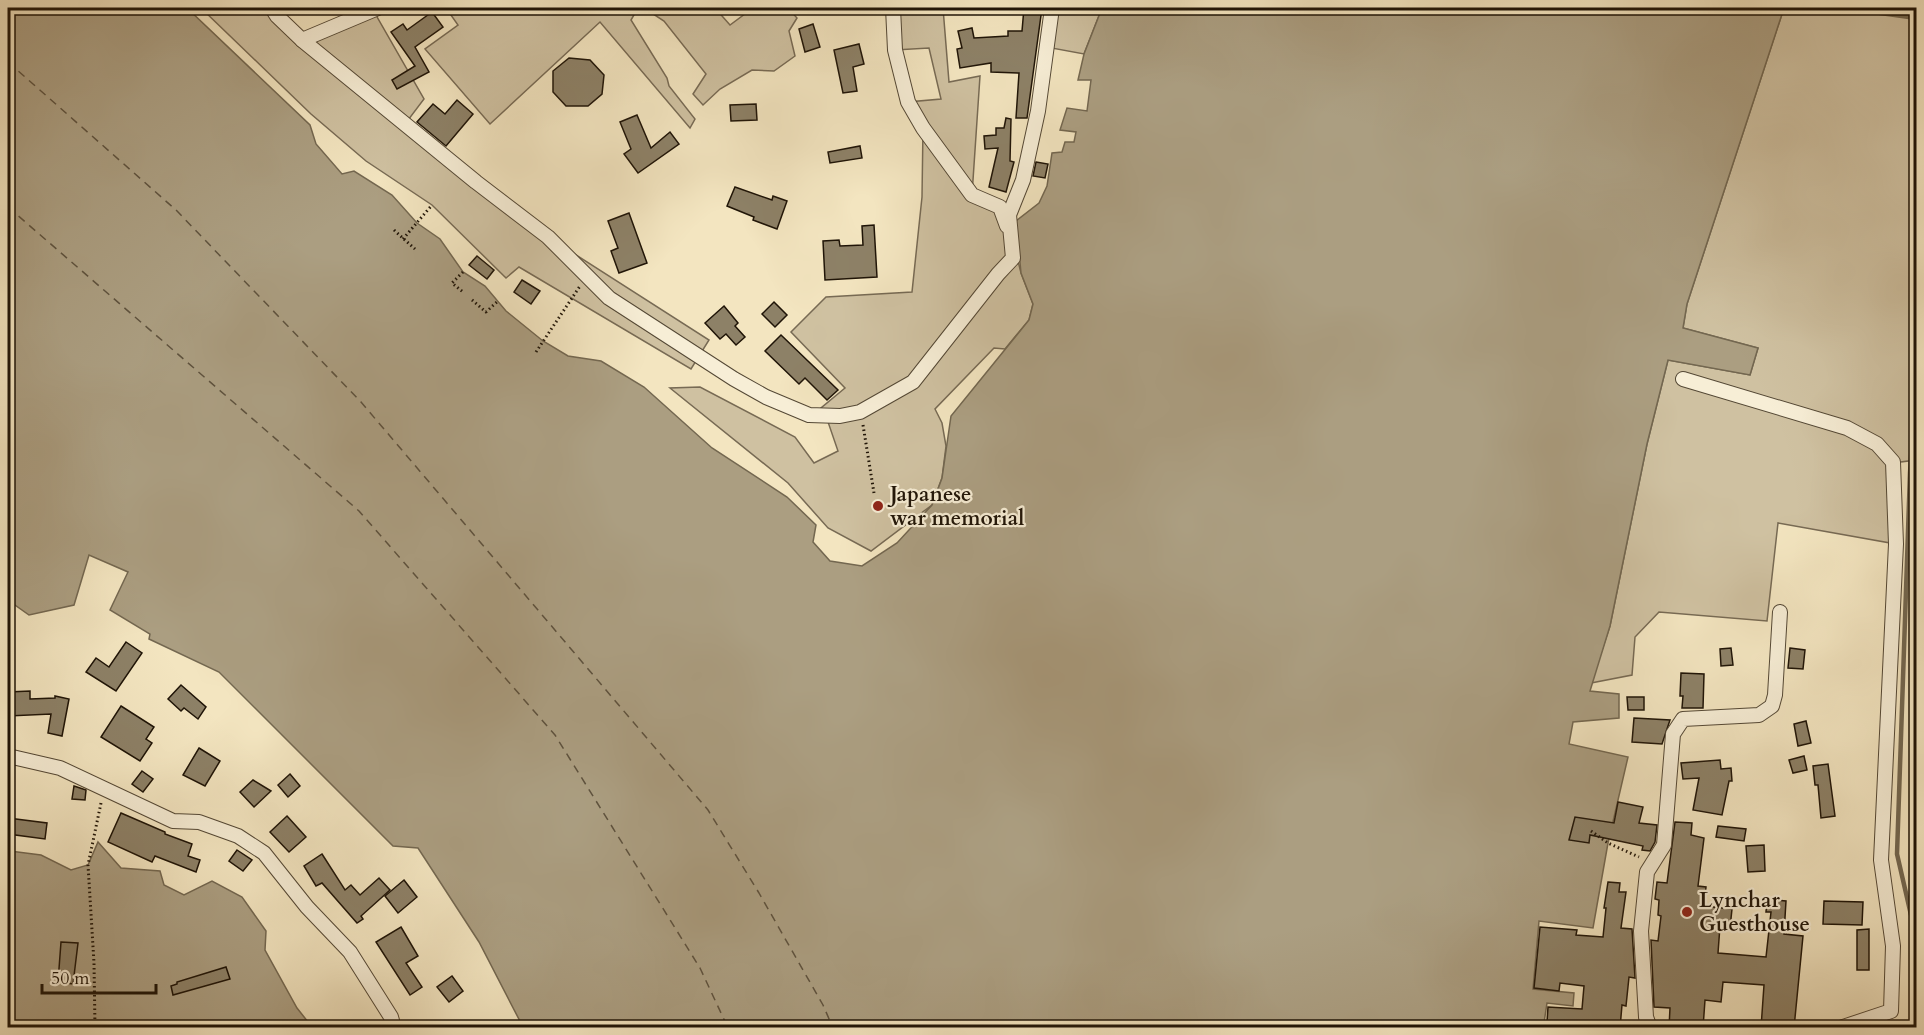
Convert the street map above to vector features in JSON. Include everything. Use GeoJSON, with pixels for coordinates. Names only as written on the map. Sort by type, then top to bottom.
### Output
{"type":"FeatureCollection","features":[{"type":"Feature","properties":{"kind":"street"},"geometry":{"type":"LineString","coordinates":[[272,8],[277,16],[303,40],[476,182],[548,237],[609,298],[734,380],[766,397],[809,415],[840,416],[861,412],[914,382],[1013,258],[1009,215],[1023,180],[1038,111],[1052,8]]}},
{"type":"Feature","properties":{"kind":"street"},"geometry":{"type":"LineString","coordinates":[[303,40],[378,8]]}},
{"type":"Feature","properties":{"kind":"street"},"geometry":{"type":"LineString","coordinates":[[893,8],[895,50],[908,102],[923,128],[972,195],[1000,207],[1012,237]]}},
{"type":"Feature","properties":{"kind":"street"},"geometry":{"type":"LineString","coordinates":[[1683,379],[1847,428],[1877,444],[1893,462],[1896,544],[1881,860],[1893,946],[1891,1011],[1840,1028]]}},
{"type":"Feature","properties":{"kind":"street"},"geometry":{"type":"LineString","coordinates":[[1650,1028],[1646,1017],[1641,931],[1647,872],[1664,845],[1673,734],[1683,719],[1759,715],[1772,706],[1775,695],[1780,612]]}},
{"type":"Feature","properties":{"kind":"street"},"geometry":{"type":"LineString","coordinates":[[8,756],[60,768],[173,821],[199,822],[238,836],[264,853],[307,908],[350,952],[391,1017],[394,1028]]}},
{"type":"Feature","properties":{"kind":"path"},"geometry":{"type":"LineString","coordinates":[[404,239],[432,205]]}},
{"type":"Feature","properties":{"kind":"path"},"geometry":{"type":"LineString","coordinates":[[394,230],[415,249]]}},
{"type":"Feature","properties":{"kind":"path"},"geometry":{"type":"LineString","coordinates":[[463,272],[452,283],[463,292]]}},
{"type":"Feature","properties":{"kind":"path"},"geometry":{"type":"LineString","coordinates":[[536,352],[587,276]]}},
{"type":"Feature","properties":{"kind":"path"},"geometry":{"type":"LineString","coordinates":[[472,300],[486,312],[498,301]]}},
{"type":"Feature","properties":{"kind":"path"},"geometry":{"type":"LineString","coordinates":[[861,412],[874,493]]}},
{"type":"Feature","properties":{"kind":"path"},"geometry":{"type":"LineString","coordinates":[[95,1028],[88,865],[104,788]]}},
{"type":"Feature","properties":{"kind":"path"},"geometry":{"type":"LineString","coordinates":[[1591,831],[1608,843],[1638,856],[1647,872]]}},
{"type":"Feature","properties":{"kind":"shaded area"},"geometry":{"type":"Polygon","coordinates":[[[8,8],[187,8],[310,125],[316,144],[342,174],[354,171],[392,195],[417,223],[440,239],[463,272],[485,286],[506,311],[543,341],[568,356],[601,361],[644,387],[712,448],[787,497],[816,525],[813,542],[830,561],[862,566],[897,543],[932,505],[942,478],[951,416],[1029,320],[1033,304],[1021,273],[1016,221],[1039,203],[1047,186],[1052,153],[1062,152],[1065,142],[1074,142],[1076,132],[1060,130],[1067,108],[1087,111],[1091,80],[1078,80],[1084,54],[1102,8],[1784,8],[1687,304],[1683,328],[1758,348],[1750,375],[1668,360],[1647,444],[1610,626],[1590,691],[1619,694],[1619,718],[1573,722],[1569,744],[1628,757],[1608,843],[1593,928],[1539,921],[1533,989],[1574,993],[1573,1006],[1547,1003],[1544,1023],[1558,1027],[523,1027],[479,942],[418,848],[393,846],[219,672],[149,639],[150,634],[110,610],[128,572],[89,555],[74,605],[29,615],[8,600],[8,8]]]}},
{"type":"Feature","properties":{"kind":"shaded area"},"geometry":{"type":"Polygon","coordinates":[[[201,8],[272,8],[303,40],[373,10],[424,99],[405,124],[548,237],[709,340],[691,369],[519,267],[506,278],[432,205],[366,161],[311,114],[201,8]]]}},
{"type":"Feature","properties":{"kind":"shaded area"},"geometry":{"type":"Polygon","coordinates":[[[446,8],[638,8],[631,20],[667,78],[669,86],[695,119],[690,128],[600,22],[490,124],[425,49],[458,25],[446,8]]]}},
{"type":"Feature","properties":{"kind":"shaded area"},"geometry":{"type":"Polygon","coordinates":[[[644,8],[715,8],[730,25],[753,8],[788,8],[797,18],[789,31],[795,56],[774,71],[752,70],[720,89],[703,105],[693,94],[706,74],[664,21],[644,8]]]}},
{"type":"Feature","properties":{"kind":"shaded area"},"geometry":{"type":"Polygon","coordinates":[[[893,8],[943,8],[949,82],[980,76],[972,195],[1000,207],[1033,304],[1029,320],[1005,349],[994,348],[935,409],[942,423],[946,446],[942,478],[932,505],[871,551],[828,528],[788,483],[670,388],[700,387],[795,437],[814,463],[838,451],[821,408],[845,388],[791,332],[826,297],[912,292],[922,197],[923,128],[908,102],[941,99],[929,48],[895,50],[893,8]]]}},
{"type":"Feature","properties":{"kind":"shaded area"},"geometry":{"type":"Polygon","coordinates":[[[1052,8],[1102,8],[1084,54],[1046,47],[1052,8]]]}},
{"type":"Feature","properties":{"kind":"shaded area"},"geometry":{"type":"Polygon","coordinates":[[[1784,8],[1916,8],[1916,460],[1893,463],[1896,544],[1778,523],[1767,621],[1659,612],[1635,637],[1632,675],[1591,683],[1610,626],[1647,444],[1668,360],[1750,375],[1758,348],[1683,328],[1687,304],[1784,8]]]}},
{"type":"Feature","properties":{"kind":"shaded area"},"geometry":{"type":"Polygon","coordinates":[[[98,842],[121,868],[160,871],[164,885],[184,895],[212,881],[242,897],[266,931],[265,950],[297,1008],[312,1027],[8,1028],[8,853],[10,851],[41,855],[71,870],[88,865],[98,842]]]}},
{"type":"Feature","properties":{"kind":"building"},"geometry":{"type":"Polygon","coordinates":[[[1024,8],[1042,8],[1027,118],[1016,118],[1019,73],[991,72],[991,63],[960,68],[957,49],[962,48],[958,31],[972,28],[974,38],[1008,36],[1008,31],[1022,31],[1024,8]]]}},
{"type":"Feature","properties":{"kind":"building"},"geometry":{"type":"Polygon","coordinates":[[[432,12],[443,27],[415,47],[429,72],[397,89],[392,80],[415,66],[391,32],[403,24],[407,30],[432,12]]]}},
{"type":"Feature","properties":{"kind":"building"},"geometry":{"type":"Polygon","coordinates":[[[813,24],[820,47],[805,52],[799,29],[813,24]]]}},
{"type":"Feature","properties":{"kind":"building"},"geometry":{"type":"Polygon","coordinates":[[[859,44],[864,64],[853,67],[857,91],[843,93],[834,50],[859,44]]]}},
{"type":"Feature","properties":{"kind":"building"},"geometry":{"type":"Polygon","coordinates":[[[569,58],[590,60],[604,75],[602,94],[588,106],[566,106],[553,92],[553,71],[569,58]]]}},
{"type":"Feature","properties":{"kind":"building"},"geometry":{"type":"Polygon","coordinates":[[[457,100],[473,114],[446,146],[417,122],[433,104],[445,114],[457,100]]]}},
{"type":"Feature","properties":{"kind":"building"},"geometry":{"type":"Polygon","coordinates":[[[756,104],[757,120],[731,121],[730,105],[756,104]]]}},
{"type":"Feature","properties":{"kind":"building"},"geometry":{"type":"Polygon","coordinates":[[[637,115],[651,148],[670,132],[679,144],[638,173],[624,154],[631,149],[620,122],[637,115]]]}},
{"type":"Feature","properties":{"kind":"building"},"geometry":{"type":"Polygon","coordinates":[[[1006,118],[1011,119],[1010,161],[1014,162],[1006,192],[989,187],[998,148],[985,149],[984,136],[996,135],[996,128],[1004,128],[1006,118]]]}},
{"type":"Feature","properties":{"kind":"building"},"geometry":{"type":"Polygon","coordinates":[[[860,146],[862,158],[830,163],[828,152],[860,146]]]}},
{"type":"Feature","properties":{"kind":"building"},"geometry":{"type":"Polygon","coordinates":[[[1036,162],[1048,164],[1045,178],[1033,176],[1036,162]]]}},
{"type":"Feature","properties":{"kind":"building"},"geometry":{"type":"Polygon","coordinates":[[[735,187],[772,200],[773,196],[787,201],[777,229],[753,220],[754,217],[727,206],[735,187]]]}},
{"type":"Feature","properties":{"kind":"building"},"geometry":{"type":"Polygon","coordinates":[[[629,213],[647,263],[619,273],[611,251],[618,248],[608,221],[629,213]]]}},
{"type":"Feature","properties":{"kind":"building"},"geometry":{"type":"Polygon","coordinates":[[[874,225],[877,277],[825,280],[823,241],[839,240],[840,246],[863,245],[862,226],[874,225]]]}},
{"type":"Feature","properties":{"kind":"building"},"geometry":{"type":"Polygon","coordinates":[[[477,256],[494,270],[487,279],[469,265],[477,256]]]}},
{"type":"Feature","properties":{"kind":"building"},"geometry":{"type":"Polygon","coordinates":[[[522,280],[540,291],[531,304],[514,292],[522,280]]]}},
{"type":"Feature","properties":{"kind":"building"},"geometry":{"type":"Polygon","coordinates":[[[774,302],[787,315],[775,327],[762,314],[774,302]]]}},
{"type":"Feature","properties":{"kind":"building"},"geometry":{"type":"Polygon","coordinates":[[[724,306],[738,323],[735,326],[745,337],[736,345],[726,334],[720,339],[705,323],[724,306]]]}},
{"type":"Feature","properties":{"kind":"building"},"geometry":{"type":"Polygon","coordinates":[[[781,335],[838,390],[827,400],[805,378],[799,384],[765,351],[781,335]]]}},
{"type":"Feature","properties":{"kind":"building"},"geometry":{"type":"Polygon","coordinates":[[[126,642],[142,653],[116,691],[86,672],[96,658],[109,667],[126,642]]]}},
{"type":"Feature","properties":{"kind":"building"},"geometry":{"type":"Polygon","coordinates":[[[1731,648],[1733,665],[1721,666],[1720,649],[1731,648]]]}},
{"type":"Feature","properties":{"kind":"building"},"geometry":{"type":"Polygon","coordinates":[[[1790,648],[1805,650],[1803,669],[1788,668],[1790,648]]]}},
{"type":"Feature","properties":{"kind":"building"},"geometry":{"type":"Polygon","coordinates":[[[1681,673],[1704,674],[1703,708],[1682,708],[1681,673]]]}},
{"type":"Feature","properties":{"kind":"building"},"geometry":{"type":"Polygon","coordinates":[[[181,685],[206,707],[198,719],[184,708],[181,711],[168,699],[181,685]]]}},
{"type":"Feature","properties":{"kind":"building"},"geometry":{"type":"Polygon","coordinates":[[[30,691],[30,699],[55,698],[55,696],[69,699],[62,736],[48,733],[51,714],[8,716],[8,692],[30,691]]]}},
{"type":"Feature","properties":{"kind":"building"},"geometry":{"type":"Polygon","coordinates":[[[1627,697],[1644,697],[1644,710],[1628,710],[1627,697]]]}},
{"type":"Feature","properties":{"kind":"building"},"geometry":{"type":"Polygon","coordinates":[[[121,706],[154,727],[146,739],[152,743],[140,761],[101,737],[121,706]]]}},
{"type":"Feature","properties":{"kind":"building"},"geometry":{"type":"Polygon","coordinates":[[[1634,718],[1670,720],[1662,744],[1632,742],[1634,718]]]}},
{"type":"Feature","properties":{"kind":"building"},"geometry":{"type":"Polygon","coordinates":[[[1806,721],[1811,743],[1798,746],[1794,724],[1806,721]]]}},
{"type":"Feature","properties":{"kind":"building"},"geometry":{"type":"Polygon","coordinates":[[[199,748],[220,761],[205,786],[183,775],[199,748]]]}},
{"type":"Feature","properties":{"kind":"building"},"geometry":{"type":"Polygon","coordinates":[[[1804,756],[1807,770],[1793,773],[1789,760],[1804,756]]]}},
{"type":"Feature","properties":{"kind":"building"},"geometry":{"type":"Polygon","coordinates":[[[1720,760],[1721,769],[1731,768],[1732,781],[1729,781],[1722,815],[1693,810],[1699,778],[1683,779],[1681,763],[1720,760]]]}},
{"type":"Feature","properties":{"kind":"building"},"geometry":{"type":"Polygon","coordinates":[[[1828,764],[1835,816],[1821,818],[1818,785],[1815,785],[1813,766],[1828,764]]]}},
{"type":"Feature","properties":{"kind":"building"},"geometry":{"type":"Polygon","coordinates":[[[142,771],[153,779],[143,792],[132,784],[142,771]]]}},
{"type":"Feature","properties":{"kind":"building"},"geometry":{"type":"Polygon","coordinates":[[[290,774],[300,786],[288,797],[278,785],[290,774]]]}},
{"type":"Feature","properties":{"kind":"building"},"geometry":{"type":"Polygon","coordinates":[[[253,780],[271,791],[254,807],[240,792],[253,780]]]}},
{"type":"Feature","properties":{"kind":"building"},"geometry":{"type":"Polygon","coordinates":[[[74,786],[86,790],[85,800],[72,799],[74,786]]]}},
{"type":"Feature","properties":{"kind":"building"},"geometry":{"type":"Polygon","coordinates":[[[1618,802],[1643,807],[1639,823],[1657,825],[1655,842],[1650,851],[1642,850],[1643,846],[1590,835],[1589,843],[1569,840],[1575,817],[1614,823],[1618,802]]]}},
{"type":"Feature","properties":{"kind":"building"},"geometry":{"type":"Polygon","coordinates":[[[121,813],[192,844],[188,856],[200,860],[196,872],[155,856],[152,862],[108,842],[121,813]]]}},
{"type":"Feature","properties":{"kind":"building"},"geometry":{"type":"Polygon","coordinates":[[[287,816],[306,837],[289,852],[270,832],[287,816]]]}},
{"type":"Feature","properties":{"kind":"building"},"geometry":{"type":"Polygon","coordinates":[[[8,818],[47,823],[45,839],[8,834],[8,818]]]}},
{"type":"Feature","properties":{"kind":"building"},"geometry":{"type":"Polygon","coordinates":[[[1675,822],[1692,823],[1691,835],[1704,838],[1698,886],[1706,887],[1704,906],[1732,909],[1730,928],[1720,926],[1718,953],[1766,957],[1771,912],[1766,912],[1767,899],[1786,901],[1784,934],[1803,936],[1794,1028],[1761,1028],[1764,985],[1723,982],[1721,1002],[1705,1000],[1703,1028],[1669,1028],[1670,1008],[1654,1007],[1651,940],[1658,941],[1661,916],[1658,915],[1659,900],[1655,899],[1657,882],[1667,883],[1675,822]]]}},
{"type":"Feature","properties":{"kind":"building"},"geometry":{"type":"Polygon","coordinates":[[[1718,826],[1746,829],[1744,841],[1716,837],[1718,826]]]}},
{"type":"Feature","properties":{"kind":"building"},"geometry":{"type":"Polygon","coordinates":[[[1764,845],[1765,871],[1748,872],[1746,846],[1764,845]]]}},
{"type":"Feature","properties":{"kind":"building"},"geometry":{"type":"Polygon","coordinates":[[[237,850],[252,860],[243,871],[229,861],[237,850]]]}},
{"type":"Feature","properties":{"kind":"building"},"geometry":{"type":"Polygon","coordinates":[[[322,854],[345,890],[351,885],[360,895],[379,878],[390,890],[361,916],[363,919],[357,923],[322,883],[316,886],[304,866],[322,854]]]}},
{"type":"Feature","properties":{"kind":"building"},"geometry":{"type":"Polygon","coordinates":[[[404,880],[417,897],[398,913],[385,896],[404,880]]]}},
{"type":"Feature","properties":{"kind":"building"},"geometry":{"type":"Polygon","coordinates":[[[1608,882],[1620,883],[1619,892],[1626,892],[1621,928],[1632,929],[1635,978],[1629,977],[1626,1006],[1622,1005],[1620,1028],[1580,1028],[1581,1024],[1547,1022],[1548,1007],[1582,1009],[1584,986],[1560,983],[1559,991],[1534,988],[1540,927],[1577,930],[1576,935],[1603,937],[1608,882]]]}},
{"type":"Feature","properties":{"kind":"building"},"geometry":{"type":"Polygon","coordinates":[[[1824,901],[1863,902],[1862,925],[1823,924],[1824,901]]]}},
{"type":"Feature","properties":{"kind":"building"},"geometry":{"type":"Polygon","coordinates":[[[401,927],[418,956],[406,963],[422,987],[410,995],[376,942],[401,927]]]}},
{"type":"Feature","properties":{"kind":"building"},"geometry":{"type":"Polygon","coordinates":[[[1869,929],[1869,970],[1857,970],[1857,930],[1869,929]]]}},
{"type":"Feature","properties":{"kind":"building"},"geometry":{"type":"Polygon","coordinates":[[[61,942],[78,943],[73,984],[58,982],[61,942]]]}},
{"type":"Feature","properties":{"kind":"building"},"geometry":{"type":"Polygon","coordinates":[[[226,967],[230,979],[173,995],[171,986],[177,982],[226,967]]]}},
{"type":"Feature","properties":{"kind":"building"},"geometry":{"type":"Polygon","coordinates":[[[452,976],[463,991],[449,1002],[437,987],[452,976]]]}},
{"type":"Feature","properties":{"kind":"waterway"},"geometry":{"type":"LineString","coordinates":[[1845,8],[1916,18]]}},
{"type":"Feature","properties":{"kind":"waterway"},"geometry":{"type":"LineString","coordinates":[[1911,915],[1897,854],[1910,473],[1916,380]]}},
{"type":"Feature","properties":{"kind":"ferry route"},"geometry":{"type":"LineString","coordinates":[[8,62],[176,210],[361,402],[708,810],[759,893],[823,1005],[833,1028]]}},
{"type":"Feature","properties":{"kind":"ferry route"},"geometry":{"type":"LineString","coordinates":[[8,207],[359,511],[555,735],[700,968],[728,1028]]}},
{"type":"Feature","properties":{"kind":"place","name":"Japanese war memorial"},"geometry":{"type":"Point","coordinates":[878,506]}},
{"type":"Feature","properties":{"kind":"place","name":"Lynchar Guesthouse"},"geometry":{"type":"Point","coordinates":[1687,912]}}]}
